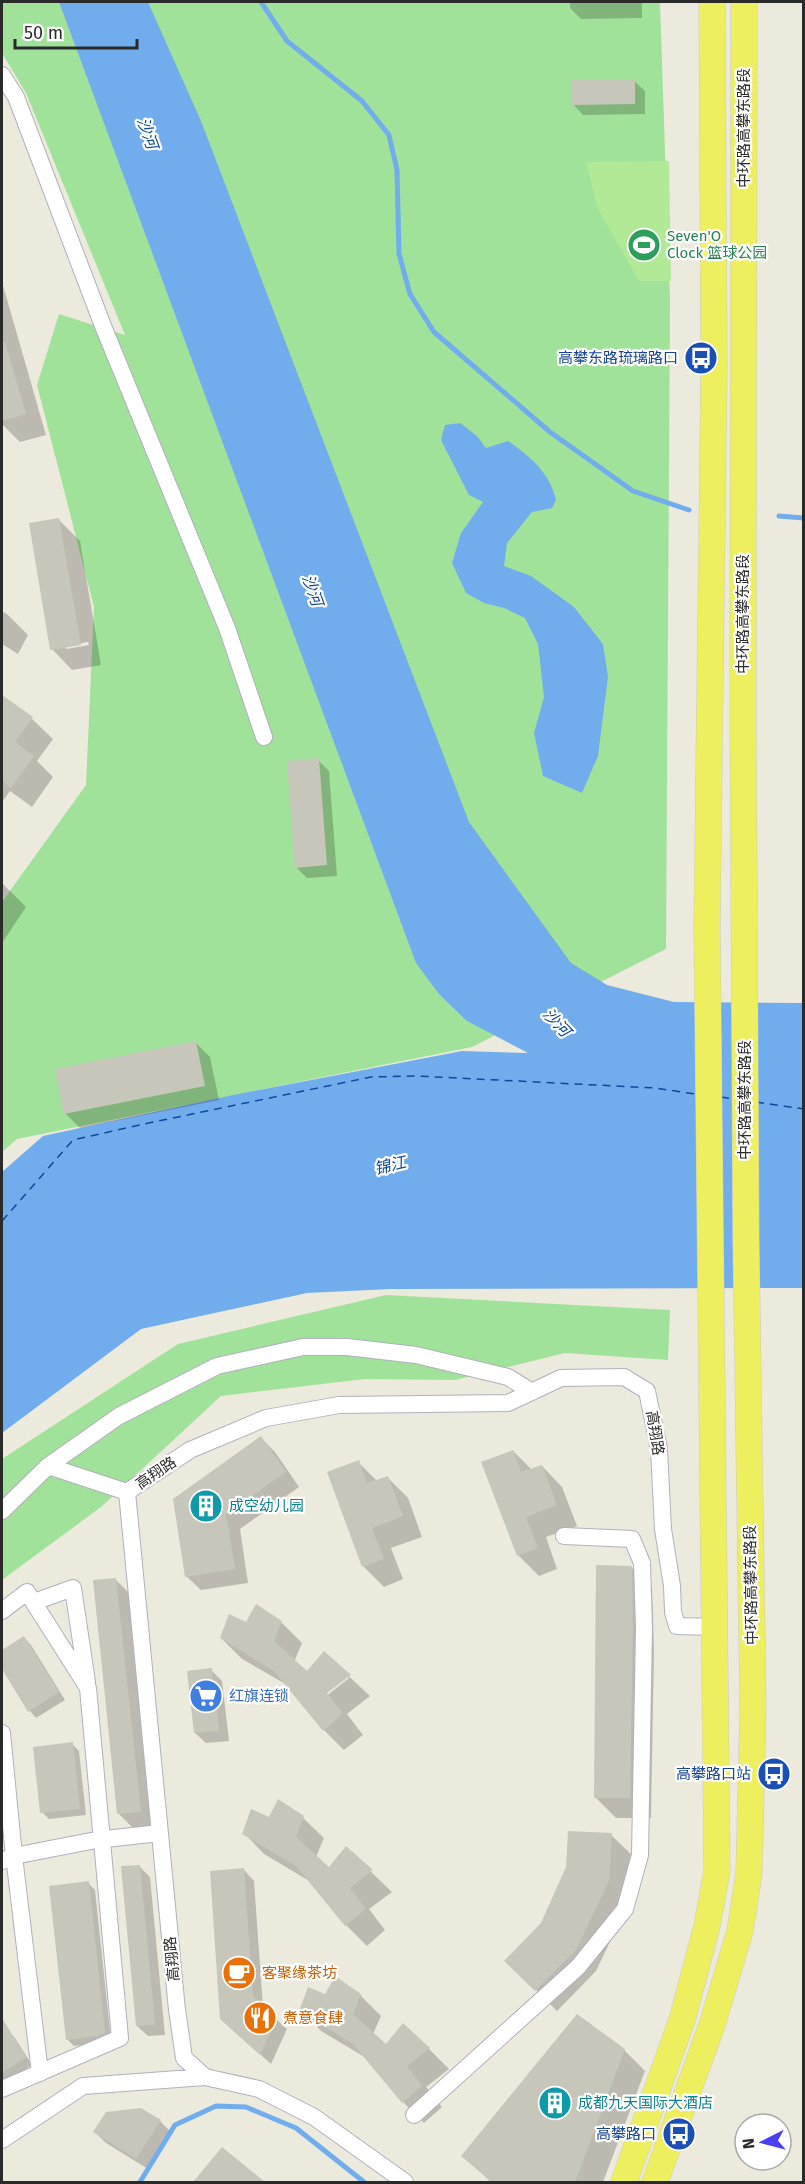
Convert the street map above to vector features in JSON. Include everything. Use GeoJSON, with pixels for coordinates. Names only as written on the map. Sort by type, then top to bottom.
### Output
{"type":"FeatureCollection","features":[{"type":"Feature","properties":{"kind":"main road","name":"中环路高攀东路段"},"geometry":{"type":"LineString","coordinates":[[624,2182],[682,2020],[707,1926],[717,1870],[707,926],[714,367],[712,2]]}},
{"type":"Feature","properties":{"kind":"main road","name":"中环路高攀东路段"},"geometry":{"type":"LineString","coordinates":[[655,2182],[712,2025],[740,1931],[749,1873],[753,1706],[747,1352],[744,925],[744,2]]}},
{"type":"Feature","properties":{"kind":"street"},"geometry":{"type":"LineString","coordinates":[[2,75],[16,97],[103,326],[227,628],[264,737]]}},
{"type":"Feature","properties":{"kind":"street"},"geometry":{"type":"LineString","coordinates":[[2,1510],[48,1466],[119,1416],[218,1366],[303,1347],[347,1347],[416,1355],[508,1377],[532,1392]]}},
{"type":"Feature","properties":{"kind":"street","name":"高翔路"},"geometry":{"type":"LineString","coordinates":[[205,2077],[184,2058],[177,2010],[127,1492],[190,1450],[266,1418],[339,1405],[508,1403],[561,1378],[624,1377],[647,1391],[659,1449],[663,1529],[672,1586],[673,1612],[677,1626],[714,1627]]}},
{"type":"Feature","properties":{"kind":"street"},"geometry":{"type":"LineString","coordinates":[[48,1466],[127,1492]]}},
{"type":"Feature","properties":{"kind":"street"},"geometry":{"type":"LineString","coordinates":[[414,2115],[578,1967],[625,1909],[640,1855],[645,1628],[642,1563],[632,1539],[564,1536]]}},
{"type":"Feature","properties":{"kind":"street"},"geometry":{"type":"LineString","coordinates":[[2,2090],[120,2038],[88,1688],[73,1588],[34,1602]]}},
{"type":"Feature","properties":{"kind":"street"},"geometry":{"type":"LineString","coordinates":[[2,1611],[27,1592],[88,1688]]}},
{"type":"Feature","properties":{"kind":"street"},"geometry":{"type":"LineString","coordinates":[[2,1733],[8,1859],[40,2073]]}},
{"type":"Feature","properties":{"kind":"street"},"geometry":{"type":"LineString","coordinates":[[8,1859],[100,1839],[160,1833]]}},
{"type":"Feature","properties":{"kind":"street"},"geometry":{"type":"LineString","coordinates":[[2,2140],[83,2086],[205,2077],[259,2089],[314,2116],[405,2182]]}},
{"type":"Feature","properties":{"kind":"green space"},"geometry":{"type":"Polygon","coordinates":[[[2,2],[660,2],[670,300],[666,949],[472,1047],[17,1139],[2,1152],[2,902],[86,785],[94,607],[37,385],[59,314],[125,335],[26,93],[2,53],[2,2]]]}},
{"type":"Feature","properties":{"kind":"green space","name":"Seven'O Clock 篮球公园"},"geometry":{"type":"Polygon","coordinates":[[[669,161],[671,281],[639,281],[598,209],[586,162],[669,161]]]}},
{"type":"Feature","properties":{"kind":"green space"},"geometry":{"type":"Polygon","coordinates":[[[386,1295],[670,1310],[668,1360],[565,1353],[455,1380],[365,1379],[221,1396],[101,1507],[2,1580],[2,1459],[178,1344],[386,1295]]]}},
{"type":"Feature","properties":{"kind":"water"},"geometry":{"type":"Polygon","coordinates":[[[59,2],[148,2],[201,121],[469,822],[571,963],[607,985],[674,1002],[803,1003],[803,1288],[390,1289],[307,1293],[141,1329],[2,1433],[2,1172],[43,1136],[233,1095],[462,1051],[528,1053],[467,1021],[439,994],[416,963],[59,2]]]}},
{"type":"Feature","properties":{"kind":"water"},"geometry":{"type":"Polygon","coordinates":[[[460,423],[477,436],[486,448],[508,441],[538,466],[553,490],[556,500],[552,508],[532,512],[507,543],[504,566],[531,576],[574,607],[603,644],[608,677],[598,756],[582,793],[543,776],[534,733],[544,697],[538,644],[525,618],[504,608],[484,603],[466,593],[452,563],[461,533],[483,502],[469,495],[441,440],[445,425],[460,423]]]}},
{"type":"Feature","properties":{"kind":"building"},"geometry":{"type":"Polygon","coordinates":[[[635,79],[635,104],[571,105],[571,80],[635,79]]]}},
{"type":"Feature","properties":{"kind":"building"},"geometry":{"type":"Polygon","coordinates":[[[2,342],[5,342],[26,414],[2,421],[2,342]]]}},
{"type":"Feature","properties":{"kind":"building"},"geometry":{"type":"Polygon","coordinates":[[[59,518],[81,645],[50,650],[29,523],[59,518]]]}},
{"type":"Feature","properties":{"kind":"building"},"geometry":{"type":"Polygon","coordinates":[[[2,695],[33,717],[15,742],[34,756],[11,788],[2,781],[2,695]]]}},
{"type":"Feature","properties":{"kind":"building"},"geometry":{"type":"Polygon","coordinates":[[[319,758],[327,865],[295,868],[287,761],[319,758]]]}},
{"type":"Feature","properties":{"kind":"building"},"geometry":{"type":"Polygon","coordinates":[[[196,1041],[205,1086],[64,1114],[55,1069],[196,1041]]]}},
{"type":"Feature","properties":{"kind":"building","name":"成空幼儿园"},"geometry":{"type":"Polygon","coordinates":[[[261,1436],[286,1472],[226,1514],[235,1569],[185,1577],[173,1499],[261,1436]]]}},
{"type":"Feature","properties":{"kind":"building"},"geometry":{"type":"Polygon","coordinates":[[[513,1450],[521,1472],[542,1465],[557,1505],[526,1517],[538,1548],[517,1556],[481,1462],[513,1450]]]}},
{"type":"Feature","properties":{"kind":"building"},"geometry":{"type":"Polygon","coordinates":[[[359,1460],[367,1483],[388,1476],[403,1516],[372,1528],[384,1559],[362,1567],[327,1472],[359,1460]]]}},
{"type":"Feature","properties":{"kind":"building"},"geometry":{"type":"Polygon","coordinates":[[[596,1565],[632,1566],[630,1798],[594,1798],[596,1565]]]}},
{"type":"Feature","properties":{"kind":"building"},"geometry":{"type":"Polygon","coordinates":[[[116,1578],[141,1812],[117,1814],[93,1580],[116,1578]]]}},
{"type":"Feature","properties":{"kind":"building"},"geometry":{"type":"Polygon","coordinates":[[[256,1604],[282,1621],[274,1641],[307,1671],[324,1651],[351,1675],[327,1693],[343,1713],[323,1731],[274,1671],[220,1638],[229,1614],[246,1622],[256,1604]]]}},
{"type":"Feature","properties":{"kind":"building"},"geometry":{"type":"Polygon","coordinates":[[[24,1636],[59,1692],[28,1712],[2,1669],[2,1650],[24,1636]]]}},
{"type":"Feature","properties":{"kind":"building"},"geometry":{"type":"Polygon","coordinates":[[[212,1668],[219,1731],[194,1733],[187,1671],[212,1668]]]}},
{"type":"Feature","properties":{"kind":"building"},"geometry":{"type":"Polygon","coordinates":[[[73,1742],[80,1809],[40,1813],[33,1747],[73,1742]]]}},
{"type":"Feature","properties":{"kind":"building"},"geometry":{"type":"Polygon","coordinates":[[[278,1799],[304,1816],[296,1837],[329,1867],[346,1846],[373,1870],[350,1888],[366,1909],[345,1926],[296,1866],[242,1834],[251,1809],[269,1817],[278,1799]]]}},
{"type":"Feature","properties":{"kind":"building"},"geometry":{"type":"Polygon","coordinates":[[[568,1831],[612,1833],[609,1881],[576,1950],[535,1991],[504,1961],[541,1923],[566,1867],[568,1831]]]}},
{"type":"Feature","properties":{"kind":"building"},"geometry":{"type":"Polygon","coordinates":[[[140,1865],[155,2025],[136,2026],[121,1866],[140,1865]]]}},
{"type":"Feature","properties":{"kind":"building"},"geometry":{"type":"Polygon","coordinates":[[[244,1868],[253,1996],[277,2017],[260,2055],[220,2019],[210,1871],[244,1868]]]}},
{"type":"Feature","properties":{"kind":"building"},"geometry":{"type":"Polygon","coordinates":[[[89,1881],[105,2033],[66,2040],[49,1886],[89,1881]]]}},
{"type":"Feature","properties":{"kind":"building"},"geometry":{"type":"Polygon","coordinates":[[[335,1976],[361,1994],[353,2014],[386,2044],[403,2023],[430,2048],[407,2066],[422,2086],[402,2103],[353,2044],[299,2011],[308,1987],[325,1994],[335,1976]]]}},
{"type":"Feature","properties":{"kind":"building","name":"成都九天国际大酒店"},"geometry":{"type":"Polygon","coordinates":[[[577,2014],[625,2049],[575,2182],[492,2182],[461,2156],[577,2014]]]}},
{"type":"Feature","properties":{"kind":"building"},"geometry":{"type":"Polygon","coordinates":[[[2,2018],[26,2057],[2,2073],[2,2018]]]}},
{"type":"Feature","properties":{"kind":"building"},"geometry":{"type":"Polygon","coordinates":[[[141,2108],[161,2120],[136,2159],[93,2132],[106,2112],[141,2108]]]}},
{"type":"Feature","properties":{"kind":"building"},"geometry":{"type":"Polygon","coordinates":[[[222,2147],[265,2182],[193,2182],[222,2147]]]}},
{"type":"Feature","properties":{"kind":"waterway"},"geometry":{"type":"LineString","coordinates":[[261,2],[287,41],[362,101],[389,135],[397,170],[399,254],[410,294],[434,332],[550,432],[633,491],[689,510]]}},
{"type":"Feature","properties":{"kind":"waterway"},"geometry":{"type":"LineString","coordinates":[[779,516],[804,518]]}},
{"type":"Feature","properties":{"kind":"waterway"},"geometry":{"type":"LineString","coordinates":[[140,2182],[175,2125],[216,2106],[246,2107],[296,2128],[364,2182]]}},
{"type":"Feature","properties":{"kind":"ferry route"},"geometry":{"type":"LineString","coordinates":[[2,1221],[73,1140],[371,1077],[417,1076],[655,1088],[695,1094]]}},
{"type":"Feature","properties":{"kind":"ferry route"},"geometry":{"type":"LineString","coordinates":[[721,1097],[734,1099]]}},
{"type":"Feature","properties":{"kind":"ferry route"},"geometry":{"type":"LineString","coordinates":[[756,1102],[804,1109]]}},
{"type":"Feature","properties":{"kind":"place","name":"Seven'O Clock 篮球公园"},"geometry":{"type":"Point","coordinates":[644,245]}},
{"type":"Feature","properties":{"kind":"place","name":"高攀东路琉璃路口"},"geometry":{"type":"Point","coordinates":[701,358]}},
{"type":"Feature","properties":{"kind":"place","name":"成空幼儿园"},"geometry":{"type":"Point","coordinates":[206,1506]}},
{"type":"Feature","properties":{"kind":"place","name":"红旗连锁"},"geometry":{"type":"Point","coordinates":[206,1696]}},
{"type":"Feature","properties":{"kind":"place","name":"高攀路口站"},"geometry":{"type":"Point","coordinates":[774,1774]}},
{"type":"Feature","properties":{"kind":"place","name":"客聚缘茶坊"},"geometry":{"type":"Point","coordinates":[239,1973]}},
{"type":"Feature","properties":{"kind":"place","name":"煮意食肆"},"geometry":{"type":"Point","coordinates":[260,2018]}},
{"type":"Feature","properties":{"kind":"place","name":"成都九天国际大酒店"},"geometry":{"type":"Point","coordinates":[555,2103]}},
{"type":"Feature","properties":{"kind":"place","name":"高攀路口"},"geometry":{"type":"Point","coordinates":[679,2134]}},
{"type":"Feature","properties":{"kind":"water label","name":"沙河"},"geometry":{"type":"Point","coordinates":[148,133]}},
{"type":"Feature","properties":{"kind":"water label","name":"沙河"},"geometry":{"type":"Point","coordinates":[313,590]}},
{"type":"Feature","properties":{"kind":"water label","name":"沙河"},"geometry":{"type":"Point","coordinates":[557,1022]}},
{"type":"Feature","properties":{"kind":"water label","name":"锦江"},"geometry":{"type":"Point","coordinates":[390,1165]}}]}
